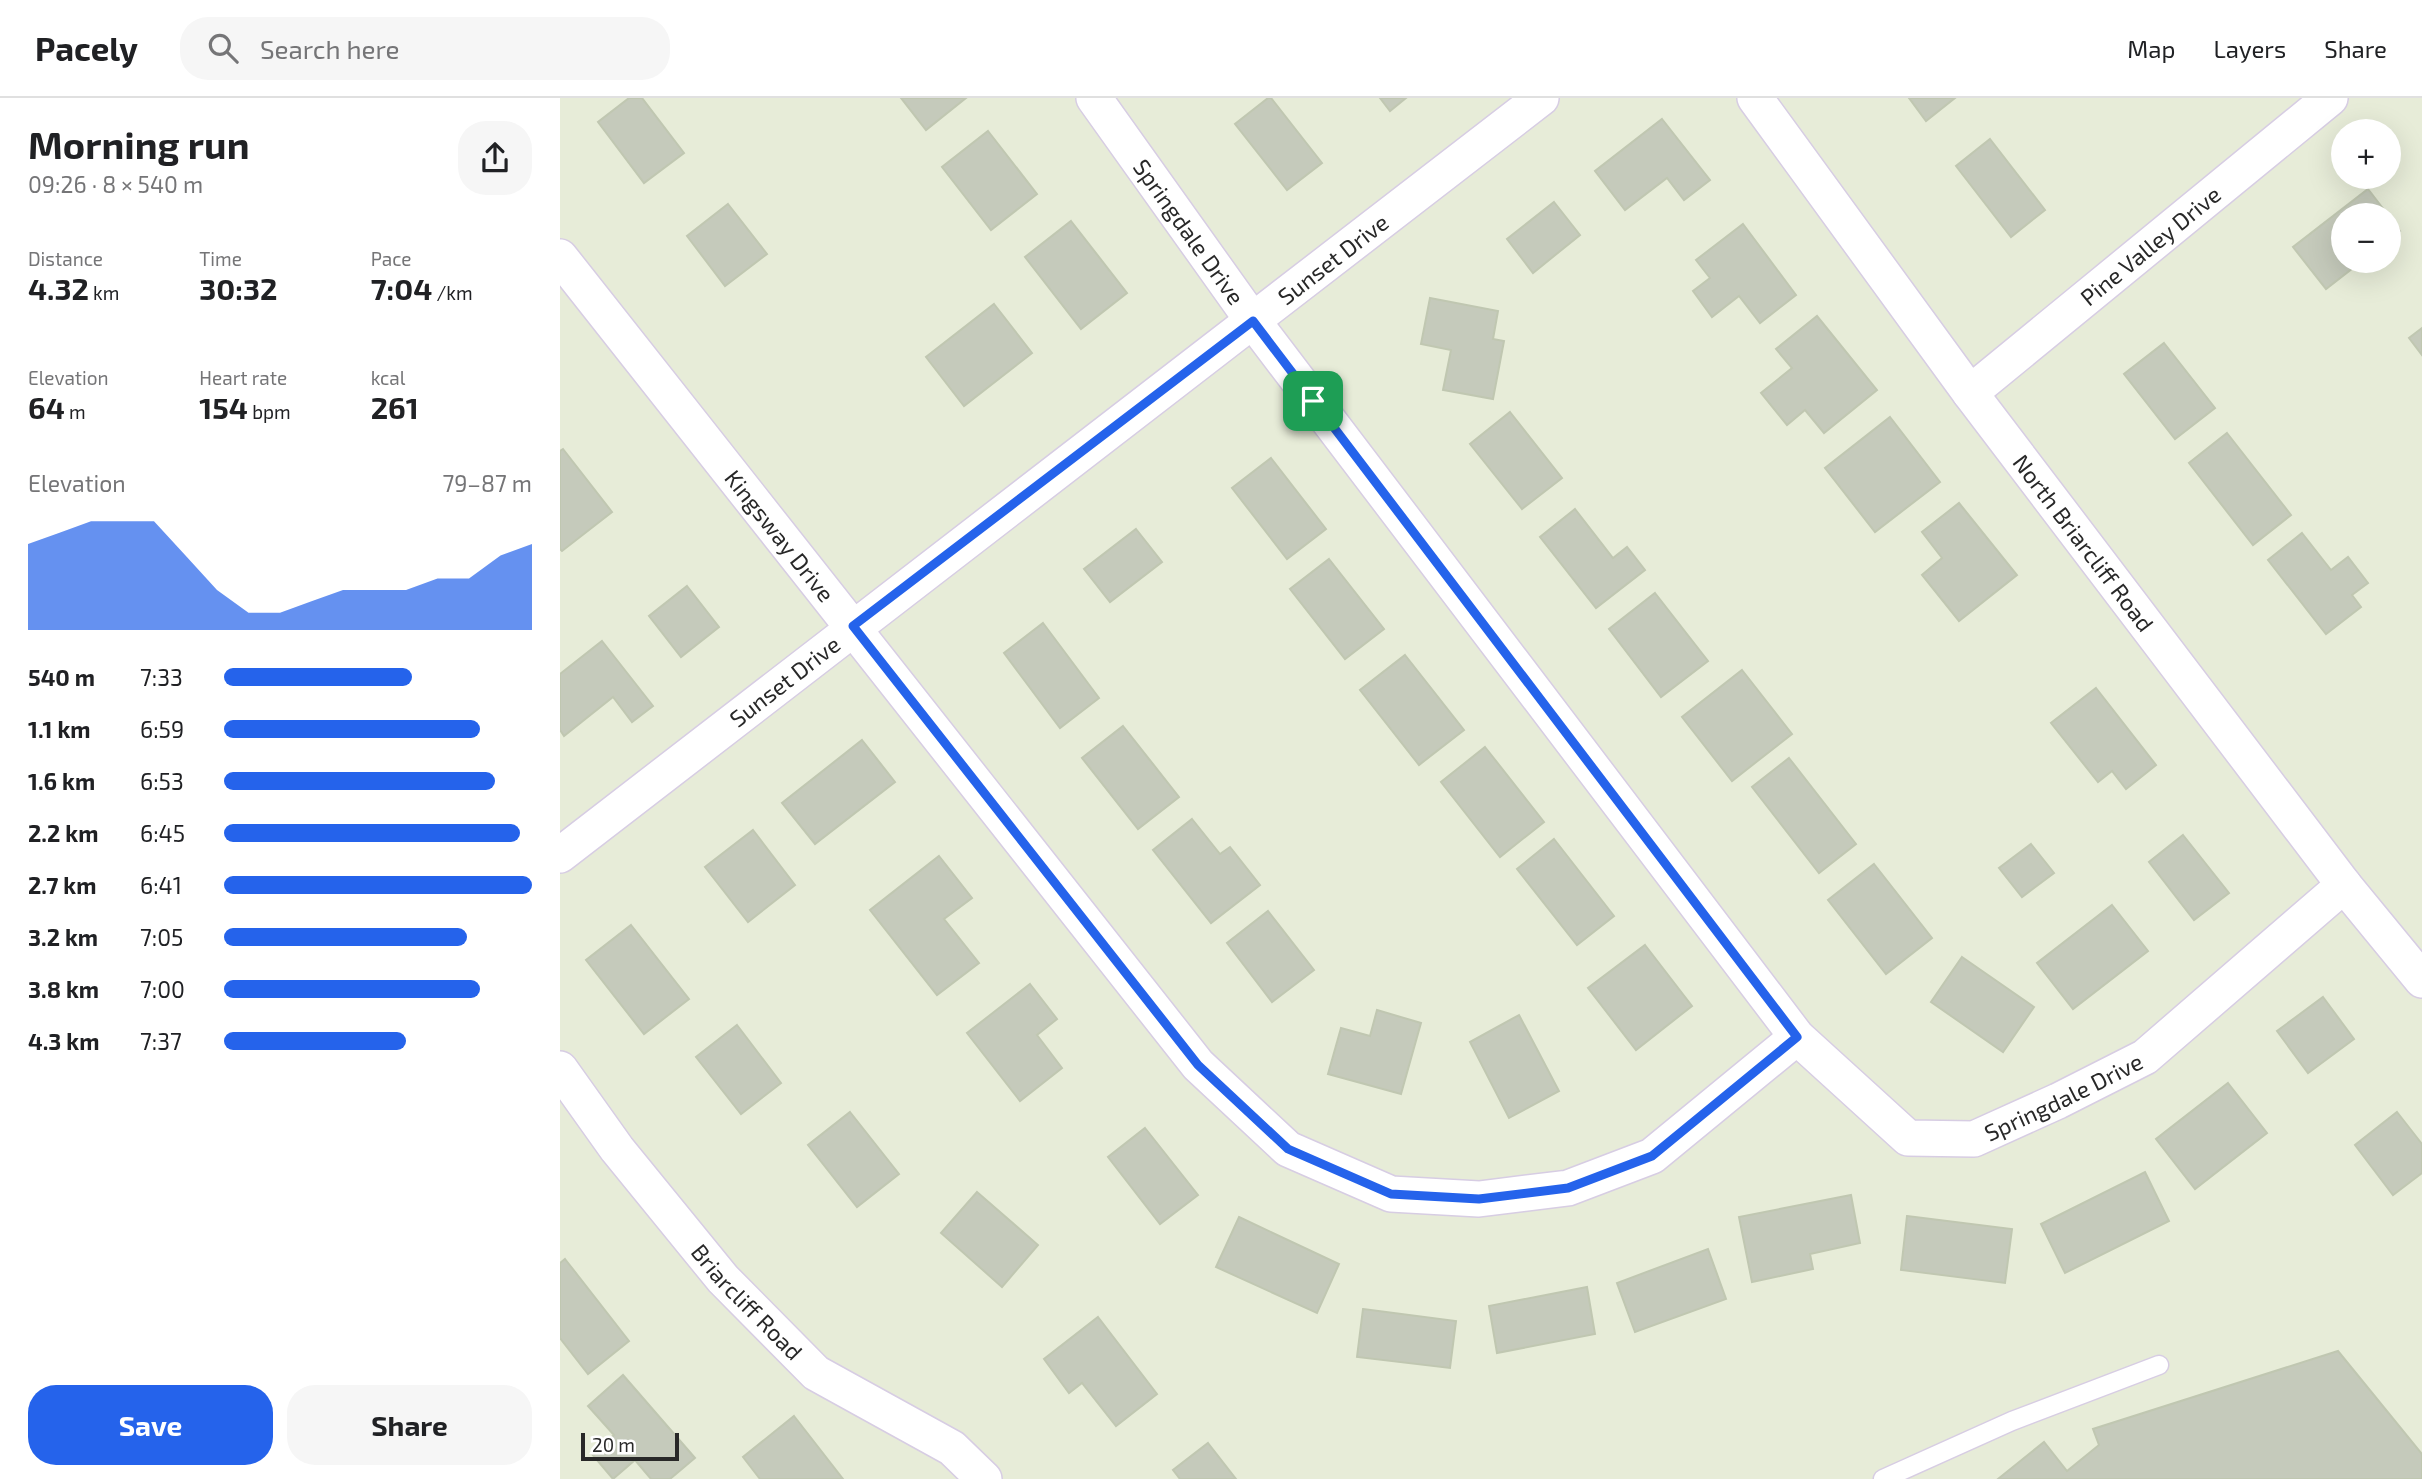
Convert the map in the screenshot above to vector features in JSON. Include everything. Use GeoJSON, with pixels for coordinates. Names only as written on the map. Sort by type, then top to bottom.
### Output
{"type":"FeatureCollection","features":[{"type":"Feature","properties":{"kind":"street","name":"Springdale Drive"},"geometry":{"type":"LineString","coordinates":[[1094,98],[1253,321],[1797,1037],[1908,1138],[1974,1139],[2145,1058],[2344,885]]}},
{"type":"Feature","properties":{"kind":"street","name":"Sunset Drive"},"geometry":{"type":"LineString","coordinates":[[560,855],[853,626],[1541,98]]}},
{"type":"Feature","properties":{"kind":"street","name":"North Briarcliff Road"},"geometry":{"type":"LineString","coordinates":[[1755,98],[1970,393],[2344,885],[2422,980]]}},
{"type":"Feature","properties":{"kind":"street","name":"Pine Valley Drive"},"geometry":{"type":"LineString","coordinates":[[1970,393],[2330,98]]}},
{"type":"Feature","properties":{"kind":"street","name":"Kingsway Drive"},"geometry":{"type":"LineString","coordinates":[[560,257],[1198,1065],[1288,1149],[1391,1194],[1479,1199],[1568,1188],[1652,1156],[1797,1037]]}},
{"type":"Feature","properties":{"kind":"street","name":"Briarcliff Road"},"geometry":{"type":"LineString","coordinates":[[560,1069],[617,1149],[723,1279],[816,1373],[952,1448],[984,1479]]}},
{"type":"Feature","properties":{"kind":"lane"},"geometry":{"type":"LineString","coordinates":[[1883,1479],[2012,1421],[2159,1365]]}},
{"type":"Feature","properties":{"kind":"building"},"geometry":{"type":"Polygon","coordinates":[[[629,98],[642,98],[684,153],[644,183],[598,122],[629,98]]]}},
{"type":"Feature","properties":{"kind":"building"},"geometry":{"type":"Polygon","coordinates":[[[901,98],[966,98],[926,130],[901,98]]]}},
{"type":"Feature","properties":{"kind":"building"},"geometry":{"type":"Polygon","coordinates":[[[1271,98],[1322,163],[1287,190],[1235,124],[1271,98]]]}},
{"type":"Feature","properties":{"kind":"building"},"geometry":{"type":"Polygon","coordinates":[[[1380,98],[1406,98],[1390,111],[1380,98]]]}},
{"type":"Feature","properties":{"kind":"building"},"geometry":{"type":"Polygon","coordinates":[[[1909,98],[1955,98],[1926,121],[1909,98]]]}},
{"type":"Feature","properties":{"kind":"building"},"geometry":{"type":"Polygon","coordinates":[[[1662,119],[1710,180],[1684,200],[1667,178],[1625,210],[1595,171],[1662,119]]]}},
{"type":"Feature","properties":{"kind":"building"},"geometry":{"type":"Polygon","coordinates":[[[988,131],[1037,194],[991,230],[942,167],[988,131]]]}},
{"type":"Feature","properties":{"kind":"building"},"geometry":{"type":"Polygon","coordinates":[[[1990,139],[2045,210],[2011,237],[1956,166],[1990,139]]]}},
{"type":"Feature","properties":{"kind":"building"},"geometry":{"type":"Polygon","coordinates":[[[2368,189],[2379,203],[2350,203],[2368,189]]]}},
{"type":"Feature","properties":{"kind":"building"},"geometry":{"type":"Polygon","coordinates":[[[1554,202],[1580,235],[1533,273],[1507,239],[1554,202]]]}},
{"type":"Feature","properties":{"kind":"building"},"geometry":{"type":"Polygon","coordinates":[[[728,204],[767,254],[725,286],[687,236],[728,204]]]}},
{"type":"Feature","properties":{"kind":"building"},"geometry":{"type":"Polygon","coordinates":[[[2331,218],[2331,273],[2347,273],[2326,289],[2293,247],[2331,218]]]}},
{"type":"Feature","properties":{"kind":"building"},"geometry":{"type":"Polygon","coordinates":[[[1071,221],[1127,293],[1081,329],[1025,257],[1071,221]]]}},
{"type":"Feature","properties":{"kind":"building"},"geometry":{"type":"Polygon","coordinates":[[[1743,224],[1796,295],[1760,323],[1739,296],[1712,317],[1693,291],[1710,278],[1696,260],[1743,224]]]}},
{"type":"Feature","properties":{"kind":"building"},"geometry":{"type":"Polygon","coordinates":[[[1430,298],[1498,311],[1493,339],[1504,341],[1493,399],[1443,390],[1451,350],[1421,344],[1430,298]]]}},
{"type":"Feature","properties":{"kind":"building"},"geometry":{"type":"Polygon","coordinates":[[[994,304],[1032,353],[964,406],[926,357],[994,304]]]}},
{"type":"Feature","properties":{"kind":"building"},"geometry":{"type":"Polygon","coordinates":[[[1817,316],[1877,390],[1824,433],[1805,410],[1787,425],[1761,393],[1792,368],[1776,349],[1817,316]]]}},
{"type":"Feature","properties":{"kind":"building"},"geometry":{"type":"Polygon","coordinates":[[[2422,328],[2422,355],[2409,338],[2422,328]]]}},
{"type":"Feature","properties":{"kind":"building"},"geometry":{"type":"Polygon","coordinates":[[[2164,343],[2215,408],[2175,439],[2124,374],[2164,343]]]}},
{"type":"Feature","properties":{"kind":"building"},"geometry":{"type":"Polygon","coordinates":[[[1510,412],[1562,478],[1522,509],[1470,444],[1510,412]]]}},
{"type":"Feature","properties":{"kind":"building"},"geometry":{"type":"Polygon","coordinates":[[[1890,417],[1940,482],[1875,532],[1825,468],[1890,417]]]}},
{"type":"Feature","properties":{"kind":"building"},"geometry":{"type":"Polygon","coordinates":[[[2227,433],[2291,515],[2253,545],[2189,463],[2227,433]]]}},
{"type":"Feature","properties":{"kind":"building"},"geometry":{"type":"Polygon","coordinates":[[[563,449],[612,512],[562,551],[560,451],[563,449]]]}},
{"type":"Feature","properties":{"kind":"building"},"geometry":{"type":"Polygon","coordinates":[[[1271,458],[1326,529],[1287,559],[1232,488],[1271,458]]]}},
{"type":"Feature","properties":{"kind":"building"},"geometry":{"type":"Polygon","coordinates":[[[1959,503],[2017,575],[1959,621],[1922,575],[1942,558],[1922,532],[1959,503]]]}},
{"type":"Feature","properties":{"kind":"building"},"geometry":{"type":"Polygon","coordinates":[[[1575,509],[1613,558],[1627,547],[1645,570],[1596,608],[1540,537],[1575,509]]]}},
{"type":"Feature","properties":{"kind":"building"},"geometry":{"type":"Polygon","coordinates":[[[1136,529],[1162,562],[1110,602],[1084,569],[1136,529]]]}},
{"type":"Feature","properties":{"kind":"building"},"geometry":{"type":"Polygon","coordinates":[[[2302,533],[2331,570],[2348,557],[2368,583],[2352,595],[2361,607],[2326,634],[2268,560],[2302,533]]]}},
{"type":"Feature","properties":{"kind":"building"},"geometry":{"type":"Polygon","coordinates":[[[1329,559],[1384,629],[1345,659],[1290,589],[1329,559]]]}},
{"type":"Feature","properties":{"kind":"building"},"geometry":{"type":"Polygon","coordinates":[[[687,586],[719,627],[681,657],[649,616],[687,586]]]}},
{"type":"Feature","properties":{"kind":"building"},"geometry":{"type":"Polygon","coordinates":[[[1655,593],[1708,661],[1661,697],[1609,629],[1655,593]]]}},
{"type":"Feature","properties":{"kind":"building"},"geometry":{"type":"Polygon","coordinates":[[[1043,623],[1099,698],[1060,728],[1004,653],[1043,623]]]}},
{"type":"Feature","properties":{"kind":"building"},"geometry":{"type":"Polygon","coordinates":[[[602,641],[653,706],[632,722],[613,697],[564,736],[560,730],[560,674],[602,641]]]}},
{"type":"Feature","properties":{"kind":"building"},"geometry":{"type":"Polygon","coordinates":[[[1405,655],[1464,730],[1419,765],[1360,690],[1405,655]]]}},
{"type":"Feature","properties":{"kind":"building"},"geometry":{"type":"Polygon","coordinates":[[[1742,670],[1792,734],[1732,781],[1682,717],[1742,670]]]}},
{"type":"Feature","properties":{"kind":"building"},"geometry":{"type":"Polygon","coordinates":[[[2096,688],[2156,765],[2126,789],[2112,771],[2098,782],[2051,723],[2096,688]]]}},
{"type":"Feature","properties":{"kind":"building"},"geometry":{"type":"Polygon","coordinates":[[[1123,726],[1179,797],[1138,829],[1082,758],[1123,726]]]}},
{"type":"Feature","properties":{"kind":"building"},"geometry":{"type":"Polygon","coordinates":[[[862,740],[895,782],[815,844],[782,803],[862,740]]]}},
{"type":"Feature","properties":{"kind":"building"},"geometry":{"type":"Polygon","coordinates":[[[1485,747],[1544,822],[1500,857],[1441,782],[1485,747]]]}},
{"type":"Feature","properties":{"kind":"building"},"geometry":{"type":"Polygon","coordinates":[[[1789,758],[1856,844],[1819,873],[1752,787],[1789,758]]]}},
{"type":"Feature","properties":{"kind":"building"},"geometry":{"type":"Polygon","coordinates":[[[1192,819],[1220,854],[1230,847],[1260,885],[1211,923],[1153,850],[1192,819]]]}},
{"type":"Feature","properties":{"kind":"building"},"geometry":{"type":"Polygon","coordinates":[[[753,830],[795,885],[748,922],[705,867],[753,830]]]}},
{"type":"Feature","properties":{"kind":"building"},"geometry":{"type":"Polygon","coordinates":[[[2183,835],[2229,893],[2194,920],[2149,862],[2183,835]]]}},
{"type":"Feature","properties":{"kind":"building"},"geometry":{"type":"Polygon","coordinates":[[[1554,839],[1614,916],[1577,945],[1517,869],[1554,839]]]}},
{"type":"Feature","properties":{"kind":"building"},"geometry":{"type":"Polygon","coordinates":[[[2031,844],[2054,873],[2022,897],[1999,868],[2031,844]]]}},
{"type":"Feature","properties":{"kind":"building"},"geometry":{"type":"Polygon","coordinates":[[[939,856],[972,898],[944,919],[979,963],[937,995],[870,910],[939,856]]]}},
{"type":"Feature","properties":{"kind":"building"},"geometry":{"type":"Polygon","coordinates":[[[1874,864],[1932,938],[1886,974],[1828,900],[1874,864]]]}},
{"type":"Feature","properties":{"kind":"building"},"geometry":{"type":"Polygon","coordinates":[[[2112,905],[2148,951],[2073,1009],[2037,963],[2112,905]]]}},
{"type":"Feature","properties":{"kind":"building"},"geometry":{"type":"Polygon","coordinates":[[[1268,911],[1314,970],[1272,1002],[1227,943],[1268,911]]]}},
{"type":"Feature","properties":{"kind":"building"},"geometry":{"type":"Polygon","coordinates":[[[631,925],[689,999],[644,1034],[586,960],[631,925]]]}},
{"type":"Feature","properties":{"kind":"building"},"geometry":{"type":"Polygon","coordinates":[[[1645,945],[1692,1006],[1636,1050],[1588,988],[1645,945]]]}},
{"type":"Feature","properties":{"kind":"building"},"geometry":{"type":"Polygon","coordinates":[[[1962,957],[2034,1007],[2003,1052],[1931,1002],[1962,957]]]}},
{"type":"Feature","properties":{"kind":"building"},"geometry":{"type":"Polygon","coordinates":[[[1030,984],[1057,1019],[1037,1035],[1062,1068],[1020,1101],[967,1033],[1030,984]]]}},
{"type":"Feature","properties":{"kind":"building"},"geometry":{"type":"Polygon","coordinates":[[[2323,997],[2354,1039],[2308,1073],[2277,1031],[2323,997]]]}},
{"type":"Feature","properties":{"kind":"building"},"geometry":{"type":"Polygon","coordinates":[[[1377,1010],[1421,1023],[1401,1094],[1328,1074],[1341,1028],[1370,1036],[1377,1010]]]}},
{"type":"Feature","properties":{"kind":"building"},"geometry":{"type":"Polygon","coordinates":[[[1519,1015],[1559,1091],[1509,1118],[1470,1042],[1519,1015]]]}},
{"type":"Feature","properties":{"kind":"building"},"geometry":{"type":"Polygon","coordinates":[[[737,1025],[781,1083],[741,1114],[696,1057],[737,1025]]]}},
{"type":"Feature","properties":{"kind":"building"},"geometry":{"type":"Polygon","coordinates":[[[2228,1083],[2267,1133],[2195,1189],[2156,1139],[2228,1083]]]}},
{"type":"Feature","properties":{"kind":"building"},"geometry":{"type":"Polygon","coordinates":[[[850,1112],[899,1174],[857,1207],[808,1145],[850,1112]]]}},
{"type":"Feature","properties":{"kind":"building"},"geometry":{"type":"Polygon","coordinates":[[[2397,1112],[2422,1144],[2422,1173],[2393,1195],[2355,1145],[2397,1112]]]}},
{"type":"Feature","properties":{"kind":"building"},"geometry":{"type":"Polygon","coordinates":[[[1145,1128],[1198,1195],[1160,1224],[1108,1157],[1145,1128]]]}},
{"type":"Feature","properties":{"kind":"building"},"geometry":{"type":"Polygon","coordinates":[[[2145,1172],[2169,1221],[2065,1273],[2041,1224],[2145,1172]]]}},
{"type":"Feature","properties":{"kind":"building"},"geometry":{"type":"Polygon","coordinates":[[[977,1192],[1038,1245],[1002,1287],[941,1233],[977,1192]]]}},
{"type":"Feature","properties":{"kind":"building"},"geometry":{"type":"Polygon","coordinates":[[[1851,1195],[1860,1243],[1810,1254],[1813,1269],[1752,1282],[1739,1217],[1851,1195]]]}},
{"type":"Feature","properties":{"kind":"building"},"geometry":{"type":"Polygon","coordinates":[[[1907,1216],[2012,1229],[2005,1283],[1901,1270],[1907,1216]]]}},
{"type":"Feature","properties":{"kind":"building"},"geometry":{"type":"Polygon","coordinates":[[[1239,1217],[1339,1264],[1317,1313],[1216,1267],[1239,1217]]]}},
{"type":"Feature","properties":{"kind":"building"},"geometry":{"type":"Polygon","coordinates":[[[1708,1249],[1726,1299],[1635,1332],[1617,1283],[1708,1249]]]}},
{"type":"Feature","properties":{"kind":"building"},"geometry":{"type":"Polygon","coordinates":[[[565,1259],[629,1341],[588,1374],[560,1338],[560,1263],[565,1259]]]}},
{"type":"Feature","properties":{"kind":"building"},"geometry":{"type":"Polygon","coordinates":[[[1587,1287],[1595,1334],[1497,1353],[1489,1306],[1587,1287]]]}},
{"type":"Feature","properties":{"kind":"building"},"geometry":{"type":"Polygon","coordinates":[[[1363,1309],[1456,1321],[1450,1368],[1357,1357],[1363,1309]]]}},
{"type":"Feature","properties":{"kind":"building"},"geometry":{"type":"Polygon","coordinates":[[[1098,1317],[1157,1394],[1116,1426],[1082,1383],[1069,1393],[1044,1359],[1098,1317]]]}},
{"type":"Feature","properties":{"kind":"building"},"geometry":{"type":"Polygon","coordinates":[[[2338,1351],[2422,1454],[2422,1479],[1998,1479],[2044,1442],[2067,1471],[2099,1445],[2093,1429],[2338,1351]]]}},
{"type":"Feature","properties":{"kind":"building"},"geometry":{"type":"Polygon","coordinates":[[[623,1375],[695,1458],[670,1479],[651,1479],[635,1460],[613,1479],[592,1454],[614,1435],[588,1406],[623,1375]]]}},
{"type":"Feature","properties":{"kind":"building"},"geometry":{"type":"Polygon","coordinates":[[[794,1416],[843,1479],[760,1479],[743,1457],[794,1416]]]}},
{"type":"Feature","properties":{"kind":"building"},"geometry":{"type":"Polygon","coordinates":[[[1208,1443],[1236,1479],[1180,1479],[1173,1470],[1208,1443]]]}},
{"type":"Feature","properties":{"kind":"route"},"geometry":{"type":"LineString","coordinates":[[1253,321],[1313,401],[1797,1037],[1652,1156],[1568,1188],[1479,1199],[1391,1194],[1288,1149],[1198,1065],[853,626],[1253,321]]}}]}
